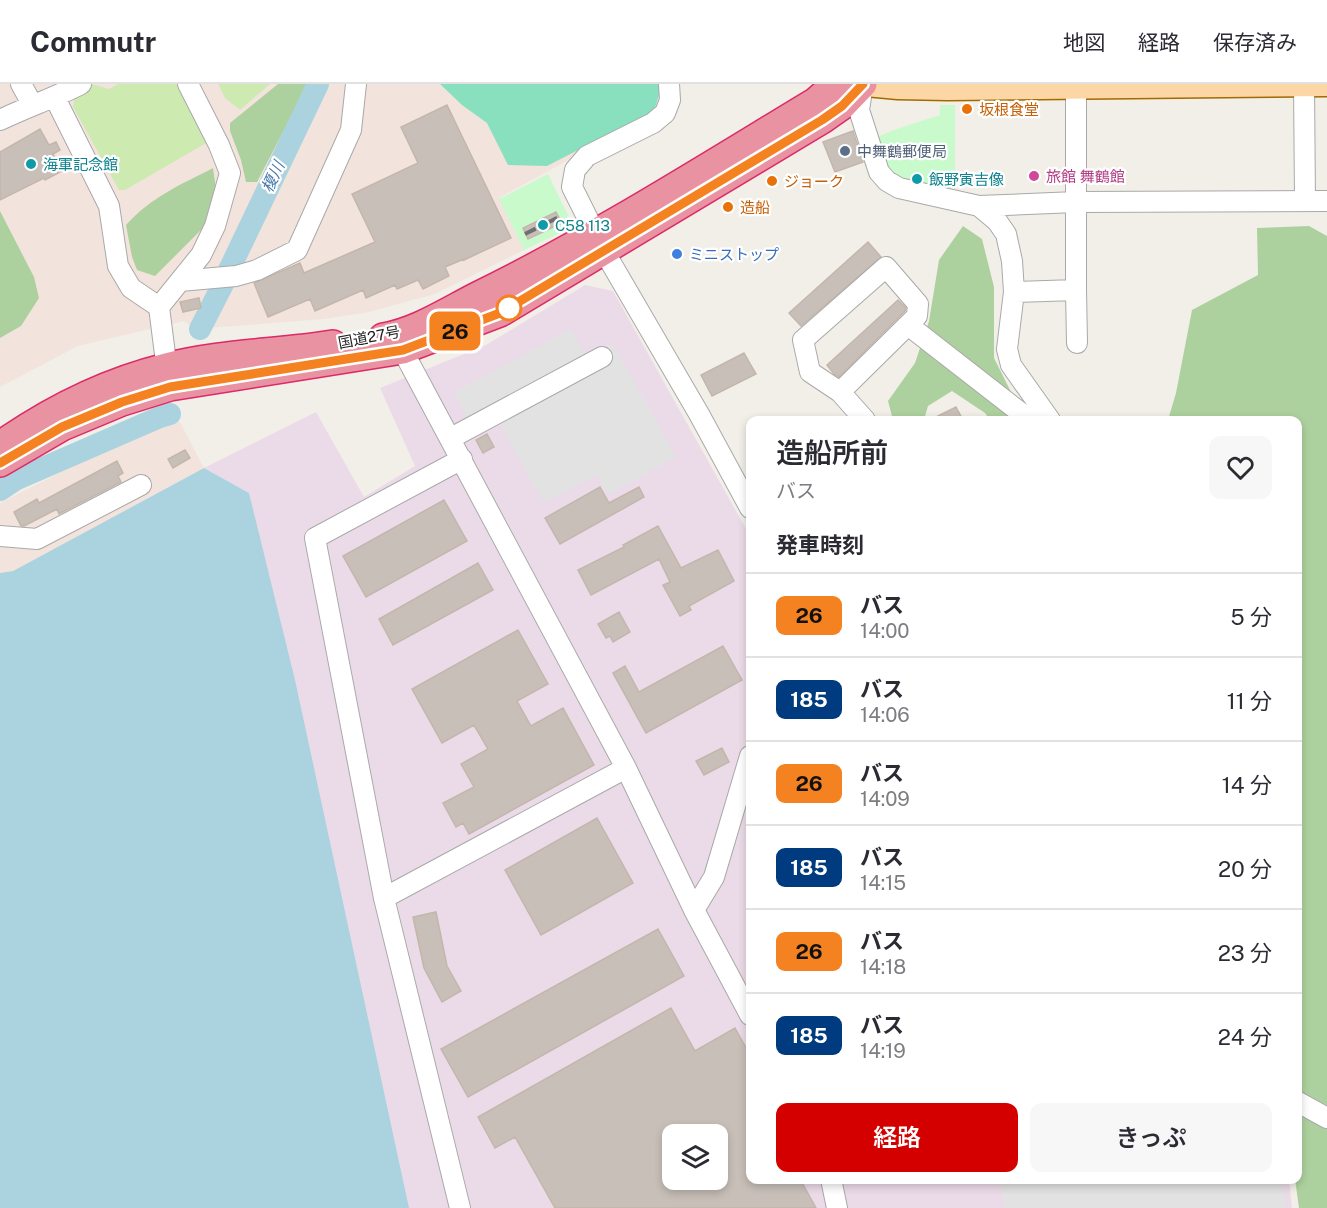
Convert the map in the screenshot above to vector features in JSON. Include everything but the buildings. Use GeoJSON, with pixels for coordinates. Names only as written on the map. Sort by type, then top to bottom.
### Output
{"type":"FeatureCollection","features":[{"type":"Feature","properties":{"kind":"highway","name":"国道27号"},"geometry":{"type":"LineString","coordinates":[[0,444],[44,415],[114,383],[399,342],[500,313],[601,242],[816,101],[835,84]]}},
{"type":"Feature","properties":{"kind":"highway","name":"国道27号"},"geometry":{"type":"LineString","coordinates":[[601,242],[822,120],[842,106],[864,84]]}},
{"type":"Feature","properties":{"kind":"highway","name":"国道27号"},"geometry":{"type":"LineString","coordinates":[[0,463],[62,427],[122,402],[168,377]]}},
{"type":"Feature","properties":{"kind":"main road"},"geometry":{"type":"LineString","coordinates":[[864,84],[898,87],[1327,84]]}},
{"type":"Feature","properties":{"kind":"street"},"geometry":{"type":"LineString","coordinates":[[21,84],[32,104]]}},
{"type":"Feature","properties":{"kind":"street"},"geometry":{"type":"LineString","coordinates":[[0,120],[32,104],[55,98],[81,84]]}},
{"type":"Feature","properties":{"kind":"street"},"geometry":{"type":"LineString","coordinates":[[168,377],[159,307],[201,255],[214,226],[230,172],[219,144],[189,84]]}},
{"type":"Feature","properties":{"kind":"street"},"geometry":{"type":"LineString","coordinates":[[180,281],[236,276],[257,270],[297,250],[351,130],[356,84]]}},
{"type":"Feature","properties":{"kind":"street"},"geometry":{"type":"LineString","coordinates":[[669,84],[670,100],[665,113],[653,123],[587,156],[575,170],[572,187],[746,501]]}},
{"type":"Feature","properties":{"kind":"street"},"geometry":{"type":"LineString","coordinates":[[864,84],[859,110],[879,172],[887,181],[899,188],[979,206],[1076,202],[1327,201]]}},
{"type":"Feature","properties":{"kind":"street"},"geometry":{"type":"LineString","coordinates":[[1304,84],[1305,201]]}},
{"type":"Feature","properties":{"kind":"street"},"geometry":{"type":"LineString","coordinates":[[1076,85],[1077,343]]}},
{"type":"Feature","properties":{"kind":"street"},"geometry":{"type":"LineString","coordinates":[[55,98],[109,206],[118,266],[130,288],[159,307]]}},
{"type":"Feature","properties":{"kind":"street"},"geometry":{"type":"LineString","coordinates":[[979,206],[997,220],[1006,234],[1012,261],[1014,292],[1007,349],[1011,365],[1047,416]]}},
{"type":"Feature","properties":{"kind":"street"},"geometry":{"type":"LineString","coordinates":[[840,392],[917,316],[918,304],[886,267],[803,340],[810,372],[840,392],[862,416]]}},
{"type":"Feature","properties":{"kind":"street"},"geometry":{"type":"LineString","coordinates":[[1014,292],[1076,290]]}},
{"type":"Feature","properties":{"kind":"street"},"geometry":{"type":"LineString","coordinates":[[908,326],[1025,416]]}},
{"type":"Feature","properties":{"kind":"street"},"geometry":{"type":"LineString","coordinates":[[399,342],[626,768],[694,910],[746,1008]]}},
{"type":"Feature","properties":{"kind":"street"},"geometry":{"type":"LineString","coordinates":[[451,438],[602,357]]}},
{"type":"Feature","properties":{"kind":"street"},"geometry":{"type":"LineString","coordinates":[[460,1208],[384,898],[315,538],[462,459]]}},
{"type":"Feature","properties":{"kind":"street"},"geometry":{"type":"LineString","coordinates":[[0,536],[37,539],[141,485]]}},
{"type":"Feature","properties":{"kind":"street"},"geometry":{"type":"LineString","coordinates":[[384,898],[626,768]]}},
{"type":"Feature","properties":{"kind":"street"},"geometry":{"type":"LineString","coordinates":[[694,910],[714,877],[746,769]]}},
{"type":"Feature","properties":{"kind":"street"},"geometry":{"type":"LineString","coordinates":[[1302,1104],[1327,1118]]}},
{"type":"Feature","properties":{"kind":"street"},"geometry":{"type":"LineString","coordinates":[[832,1184],[837,1208]]}},
{"type":"Feature","properties":{"kind":"shaded area"},"geometry":{"type":"Polygon","coordinates":[[[0,84],[664,84],[665,94],[653,114],[499,198],[524,250],[435,294],[369,312],[324,319],[195,329],[184,321],[78,346],[0,387],[0,84]]]}},
{"type":"Feature","properties":{"kind":"shaded area"},"geometry":{"type":"Polygon","coordinates":[[[585,285],[613,291],[746,529],[746,1184],[1290,1184],[1292,1208],[408,1208],[249,493],[204,468],[316,412],[364,497],[415,466],[380,388],[486,345],[585,285]]]}},
{"type":"Feature","properties":{"kind":"shaded area"},"geometry":{"type":"Polygon","coordinates":[[[571,329],[587,358],[613,344],[676,457],[608,495],[596,475],[544,503],[499,423],[477,434],[454,393],[571,329]]]}},
{"type":"Feature","properties":{"kind":"shaded area"},"geometry":{"type":"Polygon","coordinates":[[[162,421],[180,422],[204,468],[13,571],[0,573],[0,503],[162,421]]]}},
{"type":"Feature","properties":{"kind":"shaded area"},"geometry":{"type":"Polygon","coordinates":[[[1000,1184],[1282,1184],[1286,1208],[1005,1208],[1000,1184]]]}},
{"type":"Feature","properties":{"kind":"green space"},"geometry":{"type":"Polygon","coordinates":[[[92,84],[109,89],[118,84],[179,84],[208,142],[125,190],[119,190],[73,107],[75,94],[92,84]]]}},
{"type":"Feature","properties":{"kind":"green space"},"geometry":{"type":"Polygon","coordinates":[[[218,84],[270,84],[240,110],[225,98],[218,84]]]}},
{"type":"Feature","properties":{"kind":"green space"},"geometry":{"type":"Polygon","coordinates":[[[278,84],[308,84],[257,182],[246,182],[241,160],[230,131],[230,123],[278,84]]]}},
{"type":"Feature","properties":{"kind":"green space"},"geometry":{"type":"Polygon","coordinates":[[[440,84],[660,84],[660,92],[654,111],[547,166],[508,165],[487,123],[462,105],[440,84]]]}},
{"type":"Feature","properties":{"kind":"green space"},"geometry":{"type":"Polygon","coordinates":[[[940,105],[955,105],[955,194],[891,179],[875,138],[940,115],[940,105]]]}},
{"type":"Feature","properties":{"kind":"green space"},"geometry":{"type":"Polygon","coordinates":[[[213,168],[216,189],[207,224],[155,276],[137,270],[126,225],[156,199],[213,168]]]}},
{"type":"Feature","properties":{"kind":"green space"},"geometry":{"type":"Polygon","coordinates":[[[548,174],[568,215],[564,231],[524,250],[499,199],[548,174]]]}},
{"type":"Feature","properties":{"kind":"green space"},"geometry":{"type":"Polygon","coordinates":[[[0,211],[34,277],[39,298],[21,326],[0,338],[0,211]]]}},
{"type":"Feature","properties":{"kind":"green space"},"geometry":{"type":"Polygon","coordinates":[[[963,226],[982,239],[994,287],[994,358],[1023,416],[987,416],[952,391],[928,406],[925,416],[892,416],[888,401],[915,363],[929,321],[939,260],[963,226]]]}},
{"type":"Feature","properties":{"kind":"green space"},"geometry":{"type":"Polygon","coordinates":[[[1309,226],[1327,236],[1327,1208],[1299,1208],[1296,1184],[1302,1184],[1302,416],[1169,416],[1176,393],[1192,310],[1258,275],[1257,228],[1309,226]]]}},
{"type":"Feature","properties":{"kind":"water"},"geometry":{"type":"Polygon","coordinates":[[[204,468],[249,493],[295,680],[409,1208],[0,1208],[0,573],[13,571],[204,468]]]}},
{"type":"Feature","properties":{"kind":"waterway","name":"榎川"},"geometry":{"type":"LineString","coordinates":[[229,270],[318,84]]}},
{"type":"Feature","properties":{"kind":"waterway","name":"榎川"},"geometry":{"type":"LineString","coordinates":[[200,329],[223,284]]}},
{"type":"Feature","properties":{"kind":"waterway","name":"榎川"},"geometry":{"type":"LineString","coordinates":[[0,490],[15,480],[170,414]]}},
{"type":"Feature","properties":{"kind":"railway"},"geometry":{"type":"LineString","coordinates":[[525,234],[559,217]]}},
{"type":"Feature","properties":{"kind":"bus line","name":"26"},"geometry":{"type":"LineString","coordinates":[[0,463],[62,427],[122,402],[170,387],[403,350],[500,313],[822,120],[842,106],[863,84]]}},
{"type":"Feature","properties":{"kind":"place","name":"坂根食堂"},"geometry":{"type":"Point","coordinates":[967,109]}},
{"type":"Feature","properties":{"kind":"place","name":"中舞鶴郵便局"},"geometry":{"type":"Point","coordinates":[845,151]}},
{"type":"Feature","properties":{"kind":"place","name":"海軍記念館"},"geometry":{"type":"Point","coordinates":[31,164]}},
{"type":"Feature","properties":{"kind":"place","name":"旅館 舞鶴館"},"geometry":{"type":"Point","coordinates":[1034,176]}},
{"type":"Feature","properties":{"kind":"place","name":"飯野寅吉像"},"geometry":{"type":"Point","coordinates":[917,179]}},
{"type":"Feature","properties":{"kind":"place","name":"ジョーク"},"geometry":{"type":"Point","coordinates":[772,181]}},
{"type":"Feature","properties":{"kind":"place","name":"造船"},"geometry":{"type":"Point","coordinates":[728,207]}},
{"type":"Feature","properties":{"kind":"place","name":"C58 113"},"geometry":{"type":"Point","coordinates":[543,225]}},
{"type":"Feature","properties":{"kind":"place","name":"ミニストップ"},"geometry":{"type":"Point","coordinates":[677,254]}}]}
